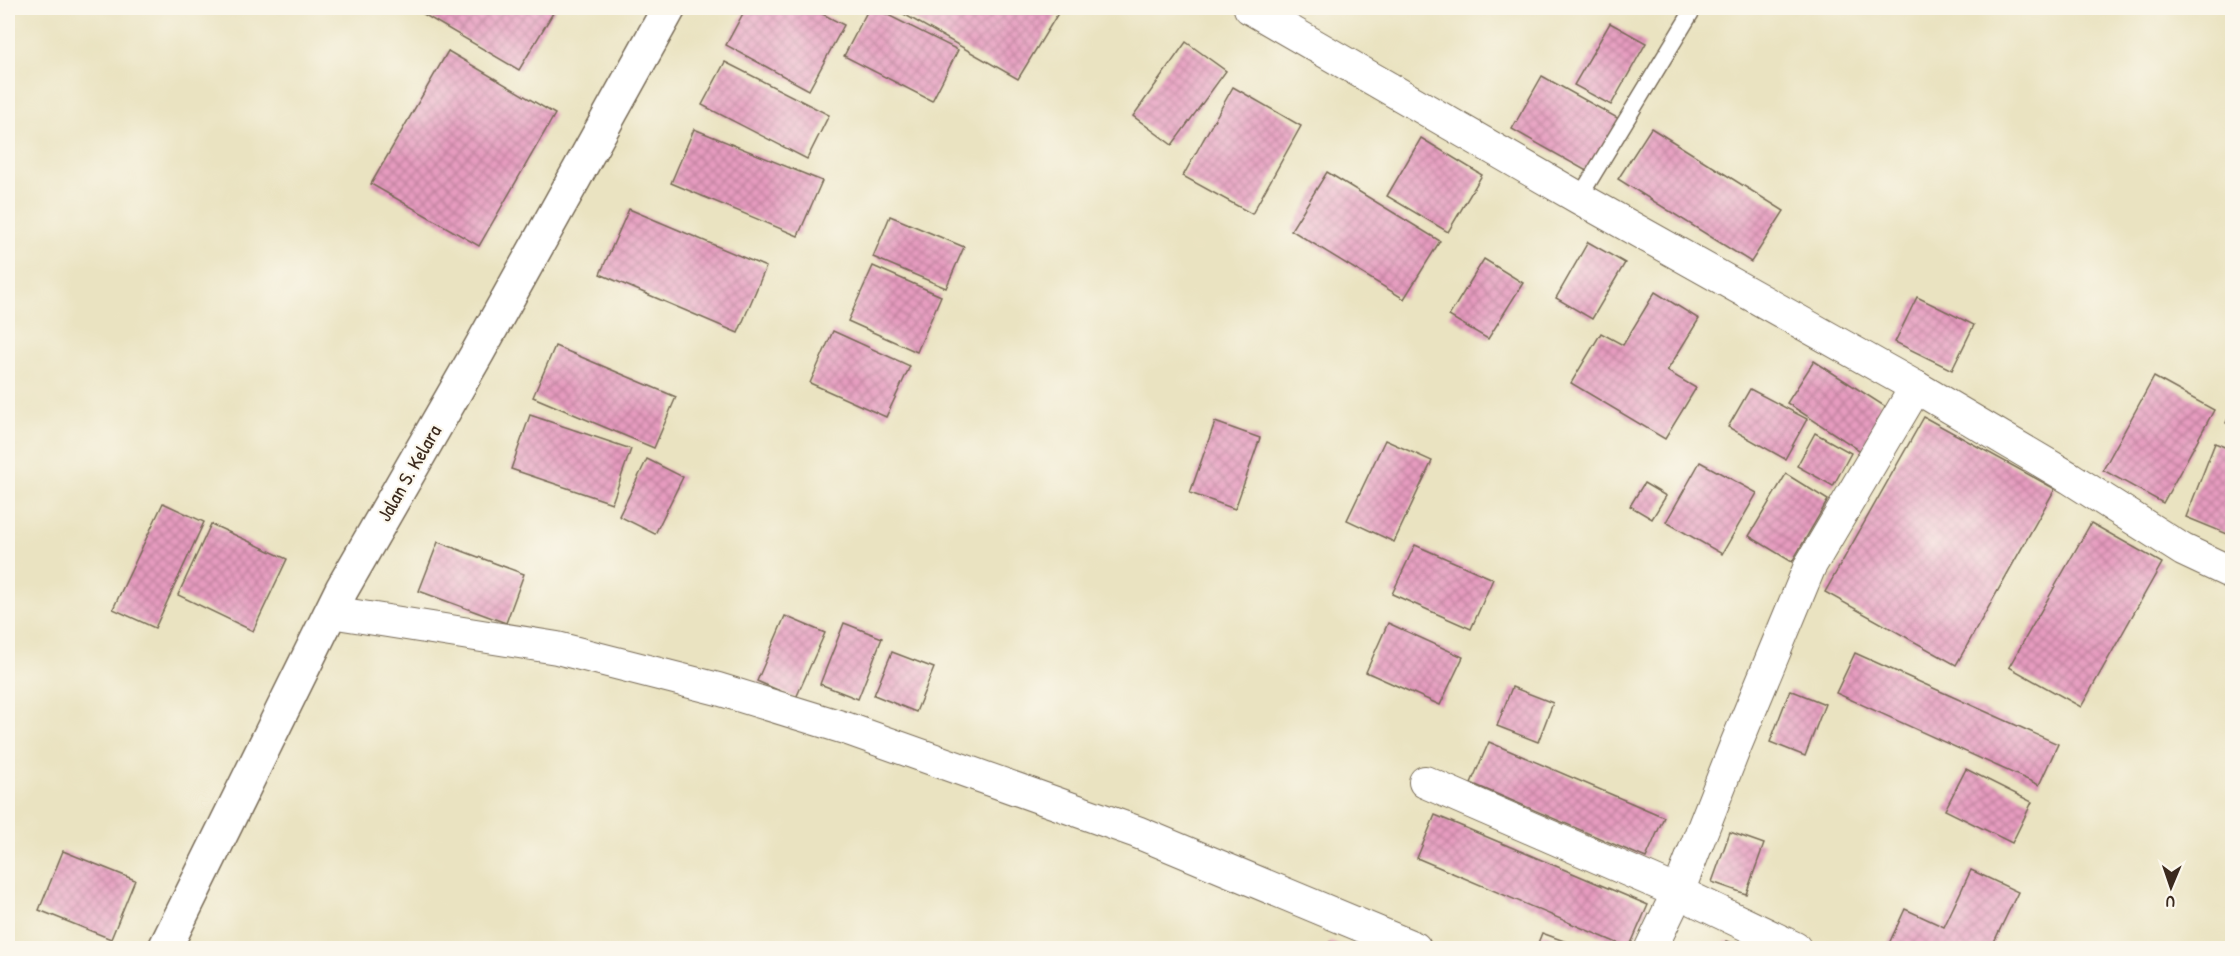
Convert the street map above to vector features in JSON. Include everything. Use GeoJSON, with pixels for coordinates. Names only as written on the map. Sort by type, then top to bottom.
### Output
{"type":"FeatureCollection","features":[{"type":"Feature","properties":{"kind":"main road","name":"Jalan S. Kelara"},"geometry":{"type":"LineString","coordinates":[[165,948],[331,612],[669,8]]}},
{"type":"Feature","properties":{"kind":"street"},"geometry":{"type":"LineString","coordinates":[[1250,8],[1579,198],[1916,387],[2070,478],[2183,550],[2232,573]]}},
{"type":"Feature","properties":{"kind":"street"},"geometry":{"type":"LineString","coordinates":[[1651,948],[1678,892],[1810,566],[1916,387]]}},
{"type":"Feature","properties":{"kind":"street"},"geometry":{"type":"LineString","coordinates":[[331,612],[557,648],[718,689],[848,729],[1137,832],[1415,948]]}},
{"type":"Feature","properties":{"kind":"street"},"geometry":{"type":"LineString","coordinates":[[1425,782],[1678,892],[1795,948]]}},
{"type":"Feature","properties":{"kind":"lane"},"geometry":{"type":"LineString","coordinates":[[1579,198],[1694,8]]}},
{"type":"Feature","properties":{"kind":"building"},"geometry":{"type":"Polygon","coordinates":[[[413,8],[556,8],[519,70],[413,8]]]}},
{"type":"Feature","properties":{"kind":"building"},"geometry":{"type":"Polygon","coordinates":[[[746,8],[811,8],[844,25],[809,90],[726,45],[746,8]]]}},
{"type":"Feature","properties":{"kind":"building"},"geometry":{"type":"Polygon","coordinates":[[[869,8],[874,8],[958,50],[932,101],[844,56],[869,8]]]}},
{"type":"Feature","properties":{"kind":"building"},"geometry":{"type":"Polygon","coordinates":[[[893,8],[1056,8],[1060,10],[1018,79],[893,8]]]}},
{"type":"Feature","properties":{"kind":"building"},"geometry":{"type":"Polygon","coordinates":[[[1610,23],[1646,43],[1611,105],[1574,85],[1610,23]]]}},
{"type":"Feature","properties":{"kind":"building"},"geometry":{"type":"Polygon","coordinates":[[[1186,42],[1226,71],[1172,145],[1133,116],[1186,42]]]}},
{"type":"Feature","properties":{"kind":"building"},"geometry":{"type":"Polygon","coordinates":[[[448,51],[555,114],[479,246],[371,184],[448,51]]]}},
{"type":"Feature","properties":{"kind":"building"},"geometry":{"type":"Polygon","coordinates":[[[725,62],[829,115],[807,159],[702,105],[725,62]]]}},
{"type":"Feature","properties":{"kind":"building"},"geometry":{"type":"Polygon","coordinates":[[[1542,76],[1621,120],[1590,173],[1512,129],[1542,76]]]}},
{"type":"Feature","properties":{"kind":"building"},"geometry":{"type":"Polygon","coordinates":[[[1233,87],[1301,126],[1252,214],[1183,176],[1233,87]]]}},
{"type":"Feature","properties":{"kind":"building"},"geometry":{"type":"Polygon","coordinates":[[[1651,128],[1784,211],[1751,262],[1618,179],[1651,128]]]}},
{"type":"Feature","properties":{"kind":"building"},"geometry":{"type":"Polygon","coordinates":[[[694,129],[822,181],[798,236],[671,183],[694,129]]]}},
{"type":"Feature","properties":{"kind":"building"},"geometry":{"type":"Polygon","coordinates":[[[1421,138],[1482,175],[1448,232],[1387,196],[1421,138]]]}},
{"type":"Feature","properties":{"kind":"building"},"geometry":{"type":"Polygon","coordinates":[[[1327,172],[1440,241],[1404,299],[1291,230],[1327,172]]]}},
{"type":"Feature","properties":{"kind":"building"},"geometry":{"type":"Polygon","coordinates":[[[629,209],[766,267],[738,333],[600,274],[629,209]]]}},
{"type":"Feature","properties":{"kind":"building"},"geometry":{"type":"Polygon","coordinates":[[[890,216],[964,247],[946,288],[873,257],[890,216]]]}},
{"type":"Feature","properties":{"kind":"building"},"geometry":{"type":"Polygon","coordinates":[[[1588,242],[1625,263],[1592,319],[1556,298],[1588,242]]]}},
{"type":"Feature","properties":{"kind":"building"},"geometry":{"type":"Polygon","coordinates":[[[1484,259],[1523,283],[1488,339],[1449,316],[1484,259]]]}},
{"type":"Feature","properties":{"kind":"building"},"geometry":{"type":"Polygon","coordinates":[[[873,266],[941,296],[917,352],[848,321],[873,266]]]}},
{"type":"Feature","properties":{"kind":"building"},"geometry":{"type":"Polygon","coordinates":[[[1655,292],[1699,319],[1667,371],[1696,388],[1665,439],[1571,383],[1601,333],[1623,345],[1655,292]]]}},
{"type":"Feature","properties":{"kind":"building"},"geometry":{"type":"Polygon","coordinates":[[[1917,297],[1974,325],[1952,370],[1895,342],[1917,297]]]}},
{"type":"Feature","properties":{"kind":"building"},"geometry":{"type":"Polygon","coordinates":[[[833,331],[910,366],[886,417],[810,383],[833,331]]]}},
{"type":"Feature","properties":{"kind":"building"},"geometry":{"type":"Polygon","coordinates":[[[555,346],[676,397],[654,448],[533,397],[555,346]]]}},
{"type":"Feature","properties":{"kind":"building"},"geometry":{"type":"Polygon","coordinates":[[[1814,361],[1889,409],[1862,452],[1787,403],[1814,361]]]}},
{"type":"Feature","properties":{"kind":"building"},"geometry":{"type":"Polygon","coordinates":[[[2154,377],[2214,410],[2163,503],[2103,470],[2154,377]]]}},
{"type":"Feature","properties":{"kind":"building"},"geometry":{"type":"Polygon","coordinates":[[[1750,389],[1807,419],[1785,459],[1728,427],[1750,389]]]}},
{"type":"Feature","properties":{"kind":"building"},"geometry":{"type":"Polygon","coordinates":[[[2232,409],[2232,426],[2226,423],[2232,409]]]}},
{"type":"Feature","properties":{"kind":"building"},"geometry":{"type":"Polygon","coordinates":[[[530,415],[631,449],[612,503],[511,469],[530,415]]]}},
{"type":"Feature","properties":{"kind":"building"},"geometry":{"type":"Polygon","coordinates":[[[1924,417],[2055,489],[1956,665],[1825,592],[1924,417]]]}},
{"type":"Feature","properties":{"kind":"building"},"geometry":{"type":"Polygon","coordinates":[[[1215,422],[1260,438],[1235,509],[1190,493],[1215,422]]]}},
{"type":"Feature","properties":{"kind":"building"},"geometry":{"type":"Polygon","coordinates":[[[1815,433],[1851,453],[1833,486],[1797,466],[1815,433]]]}},
{"type":"Feature","properties":{"kind":"building"},"geometry":{"type":"Polygon","coordinates":[[[1385,440],[1432,461],[1394,542],[1347,520],[1385,440]]]}},
{"type":"Feature","properties":{"kind":"building"},"geometry":{"type":"Polygon","coordinates":[[[2215,443],[2232,450],[2232,536],[2186,517],[2215,443]]]}},
{"type":"Feature","properties":{"kind":"building"},"geometry":{"type":"Polygon","coordinates":[[[647,459],[683,477],[655,534],[619,516],[647,459]]]}},
{"type":"Feature","properties":{"kind":"building"},"geometry":{"type":"Polygon","coordinates":[[[1700,462],[1757,493],[1722,554],[1666,522],[1700,462]]]}},
{"type":"Feature","properties":{"kind":"building"},"geometry":{"type":"Polygon","coordinates":[[[1786,474],[1828,500],[1792,562],[1749,536],[1786,474]]]}},
{"type":"Feature","properties":{"kind":"building"},"geometry":{"type":"Polygon","coordinates":[[[1644,483],[1666,496],[1652,519],[1630,506],[1644,483]]]}},
{"type":"Feature","properties":{"kind":"building"},"geometry":{"type":"Polygon","coordinates":[[[163,503],[204,522],[155,628],[113,609],[163,503]]]}},
{"type":"Feature","properties":{"kind":"building"},"geometry":{"type":"Polygon","coordinates":[[[2091,523],[2162,563],[2081,707],[2009,667],[2091,523]]]}},
{"type":"Feature","properties":{"kind":"building"},"geometry":{"type":"Polygon","coordinates":[[[211,524],[287,559],[253,631],[178,595],[211,524]]]}},
{"type":"Feature","properties":{"kind":"building"},"geometry":{"type":"Polygon","coordinates":[[[438,542],[524,574],[506,623],[419,591],[438,542]]]}},
{"type":"Feature","properties":{"kind":"building"},"geometry":{"type":"Polygon","coordinates":[[[1415,545],[1493,579],[1471,629],[1392,594],[1415,545]]]}},
{"type":"Feature","properties":{"kind":"building"},"geometry":{"type":"Polygon","coordinates":[[[785,616],[825,633],[796,698],[757,681],[785,616]]]}},
{"type":"Feature","properties":{"kind":"building"},"geometry":{"type":"Polygon","coordinates":[[[844,623],[882,638],[858,699],[820,684],[844,623]]]}},
{"type":"Feature","properties":{"kind":"building"},"geometry":{"type":"Polygon","coordinates":[[[1388,623],[1463,657],[1440,705],[1366,672],[1388,623]]]}},
{"type":"Feature","properties":{"kind":"building"},"geometry":{"type":"Polygon","coordinates":[[[892,652],[934,668],[916,712],[874,695],[892,652]]]}},
{"type":"Feature","properties":{"kind":"building"},"geometry":{"type":"Polygon","coordinates":[[[1855,653],[2058,744],[2039,785],[1836,693],[1855,653]]]}},
{"type":"Feature","properties":{"kind":"building"},"geometry":{"type":"Polygon","coordinates":[[[1512,687],[1553,703],[1538,742],[1497,726],[1512,687]]]}},
{"type":"Feature","properties":{"kind":"building"},"geometry":{"type":"Polygon","coordinates":[[[1790,690],[1825,704],[1805,756],[1770,742],[1790,690]]]}},
{"type":"Feature","properties":{"kind":"building"},"geometry":{"type":"Polygon","coordinates":[[[1489,742],[1664,817],[1646,858],[1471,783],[1489,742]]]}},
{"type":"Feature","properties":{"kind":"building"},"geometry":{"type":"Polygon","coordinates":[[[1966,769],[2032,802],[2012,843],[1945,810],[1966,769]]]}},
{"type":"Feature","properties":{"kind":"building"},"geometry":{"type":"Polygon","coordinates":[[[1435,815],[1648,905],[1629,948],[1417,858],[1435,815]]]}},
{"type":"Feature","properties":{"kind":"building"},"geometry":{"type":"Polygon","coordinates":[[[1730,832],[1764,844],[1746,894],[1712,882],[1730,832]]]}},
{"type":"Feature","properties":{"kind":"building"},"geometry":{"type":"Polygon","coordinates":[[[63,851],[135,880],[111,939],[39,910],[63,851]]]}},
{"type":"Feature","properties":{"kind":"building"},"geometry":{"type":"Polygon","coordinates":[[[1971,870],[2018,892],[1991,948],[1887,948],[1905,909],[1944,927],[1971,870]]]}},
{"type":"Feature","properties":{"kind":"building"},"geometry":{"type":"Polygon","coordinates":[[[1542,933],[1575,945],[1574,948],[1536,948],[1542,933]]]}},
{"type":"Feature","properties":{"kind":"building"},"geometry":{"type":"Polygon","coordinates":[[[1726,941],[1746,948],[1723,948],[1726,941]]]}},
{"type":"Feature","properties":{"kind":"building"},"geometry":{"type":"Polygon","coordinates":[[[1330,942],[1345,948],[1327,948],[1330,942]]]}}]}
